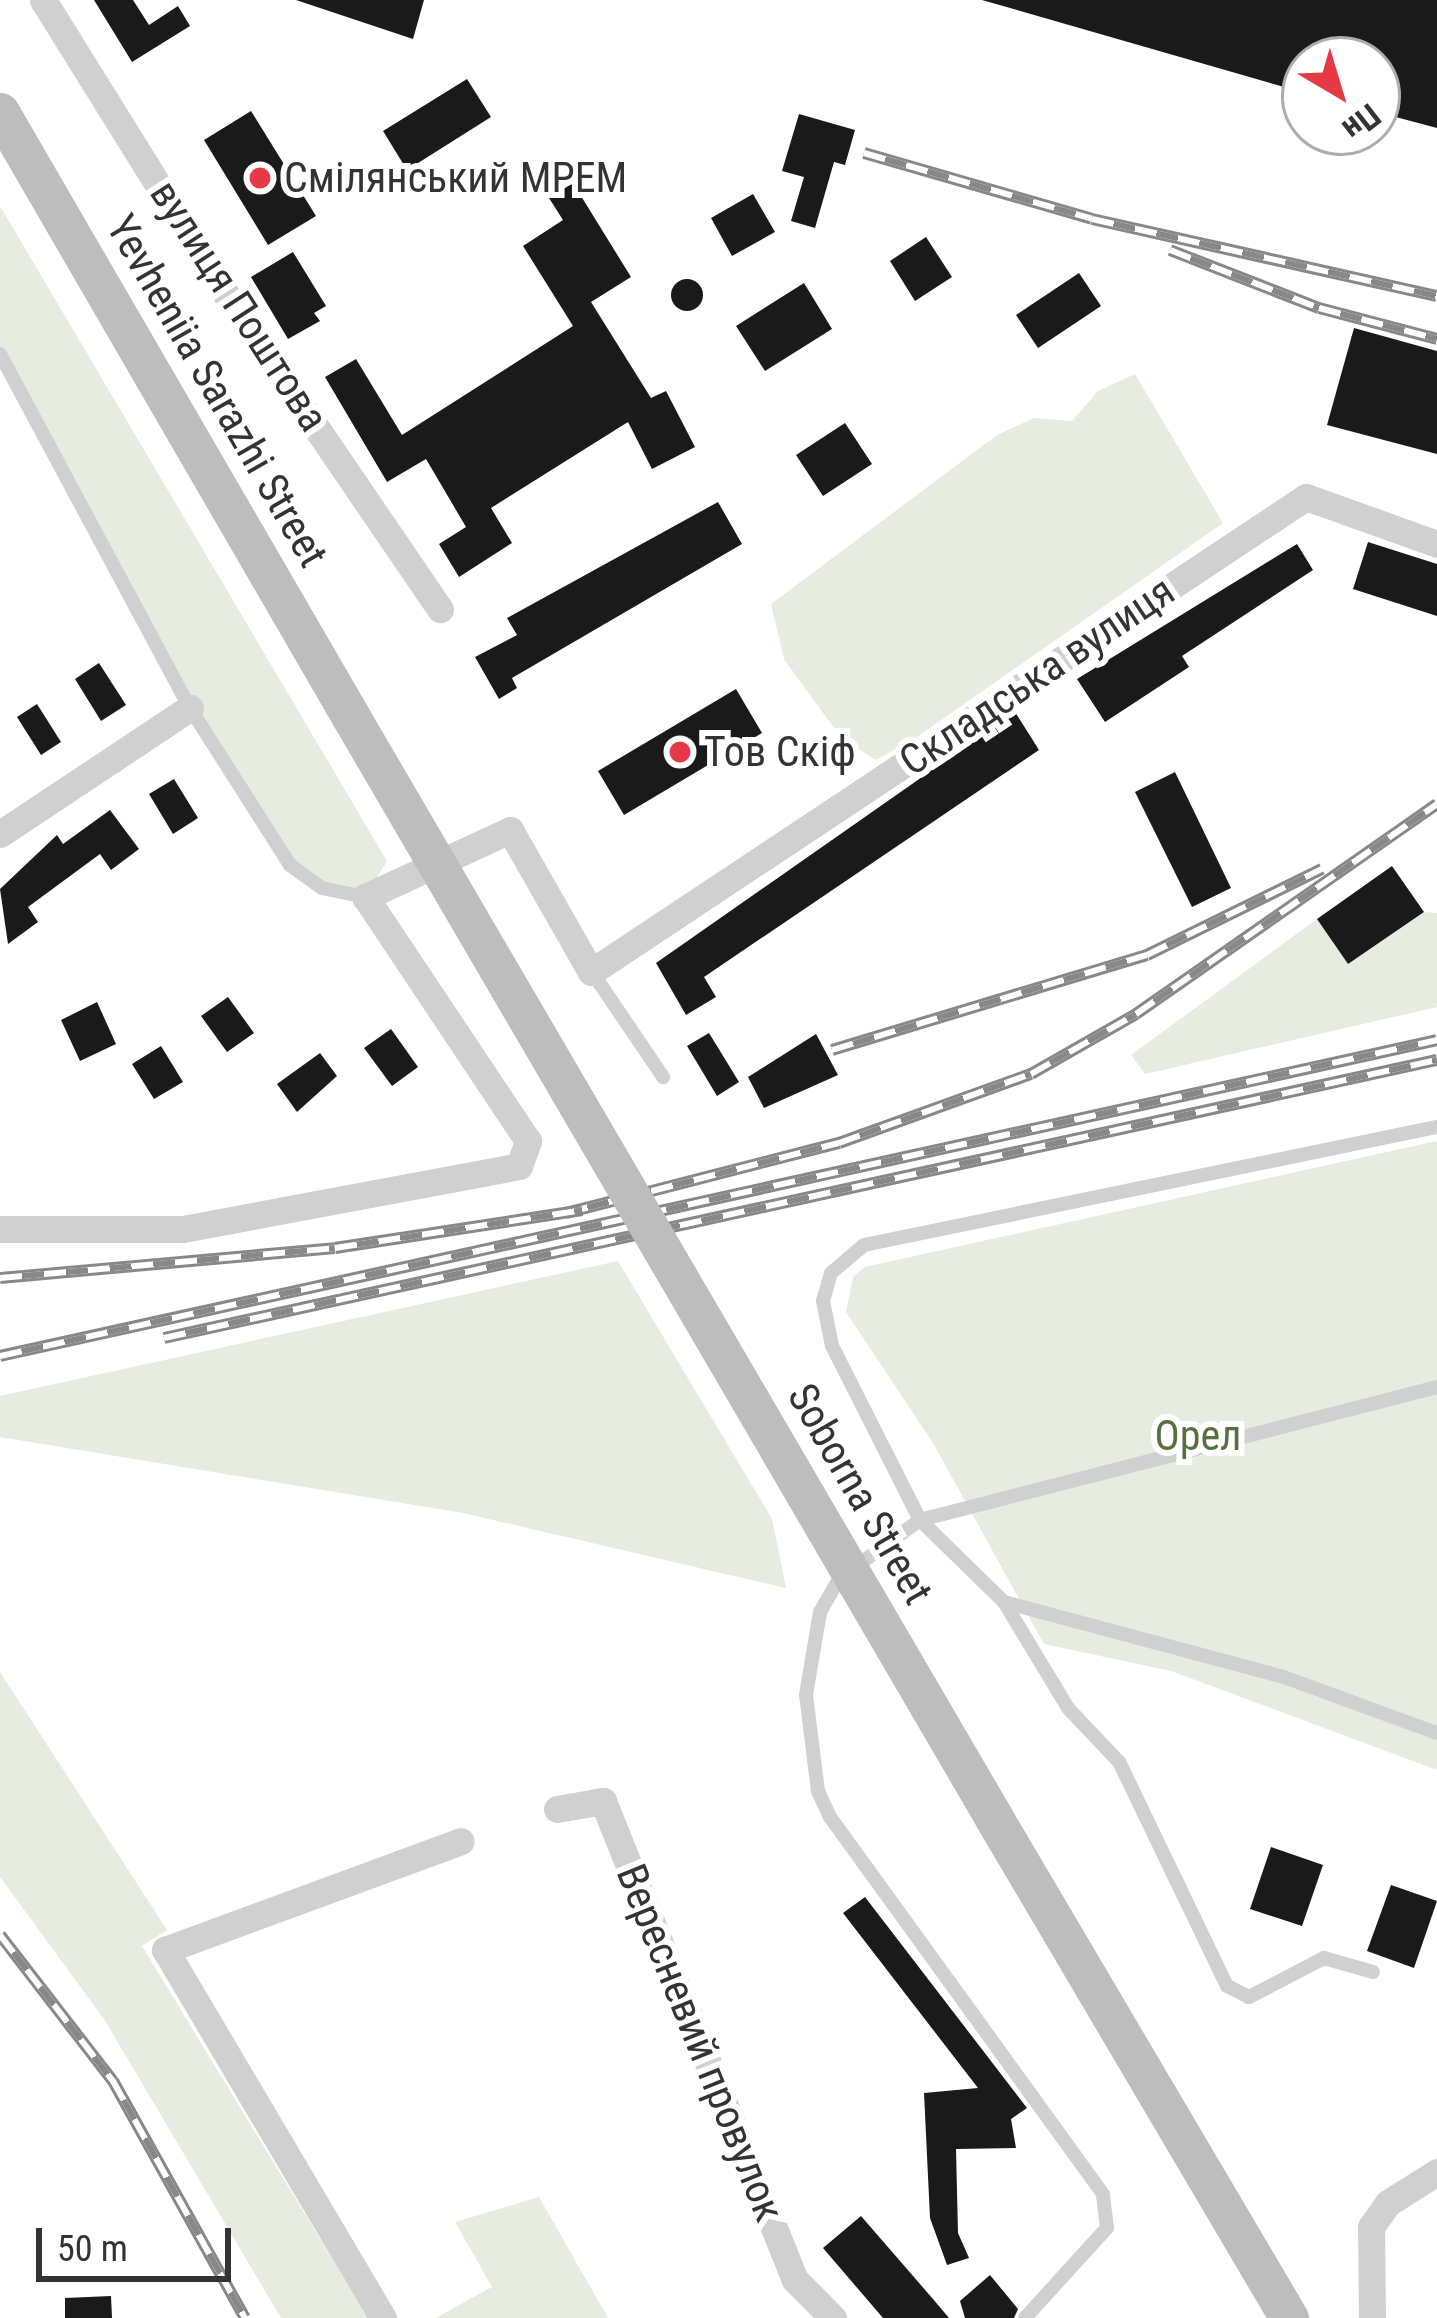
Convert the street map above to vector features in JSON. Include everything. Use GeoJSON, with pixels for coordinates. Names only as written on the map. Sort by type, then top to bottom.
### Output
{"type":"FeatureCollection","features":[{"type":"Feature","properties":{"kind":"main road","name":"Yevheniia Sarazhi Street"},"geometry":{"type":"LineString","coordinates":[[0,112],[351,717]]}},
{"type":"Feature","properties":{"kind":"main road","name":"Soborna Street"},"geometry":{"type":"LineString","coordinates":[[351,717],[1289,2318]]}},
{"type":"Feature","properties":{"kind":"street","name":"вулиця Поштова"},"geometry":{"type":"LineString","coordinates":[[43,0],[240,316],[440,609]]}},
{"type":"Feature","properties":{"kind":"street","name":"Складська вулиця"},"geometry":{"type":"LineString","coordinates":[[591,972],[1306,497],[1437,544]]}},
{"type":"Feature","properties":{"kind":"street"},"geometry":{"type":"LineString","coordinates":[[0,834],[190,708]]}},
{"type":"Feature","properties":{"kind":"street"},"geometry":{"type":"LineString","coordinates":[[0,1228],[183,1229],[519,1166],[529,1142],[365,897],[510,830],[591,972]]}},
{"type":"Feature","properties":{"kind":"street","name":"Вересневий провулок"},"geometry":{"type":"LineString","coordinates":[[557,1810],[603,1801],[795,2280],[832,2318]]}},
{"type":"Feature","properties":{"kind":"street"},"geometry":{"type":"LineString","coordinates":[[383,2318],[165,1950],[461,1840]]}},
{"type":"Feature","properties":{"kind":"street"},"geometry":{"type":"LineString","coordinates":[[1372,2318],[1371,2227],[1388,2203],[1437,2172]]}},
{"type":"Feature","properties":{"kind":"lane"},"geometry":{"type":"LineString","coordinates":[[0,354],[190,708],[290,866],[322,888],[365,897]]}},
{"type":"Feature","properties":{"kind":"lane"},"geometry":{"type":"LineString","coordinates":[[591,972],[663,1077]]}},
{"type":"Feature","properties":{"kind":"lane"},"geometry":{"type":"LineString","coordinates":[[1373,1972],[1324,1958],[1250,1997],[1227,1986],[1119,1762],[1068,1708],[1004,1602],[920,1520],[832,1346],[823,1301],[831,1273],[864,1245],[1437,1127]]}},
{"type":"Feature","properties":{"kind":"lane"},"geometry":{"type":"LineString","coordinates":[[1025,2318],[1078,2270],[1107,2228],[1103,2194],[818,1791],[806,1695],[820,1612],[841,1578],[920,1520],[1437,1388]]}},
{"type":"Feature","properties":{"kind":"lane"},"geometry":{"type":"LineString","coordinates":[[1004,1602],[1281,1676],[1437,1733]]}},
{"type":"Feature","properties":{"kind":"green space"},"geometry":{"type":"Polygon","coordinates":[[[0,206],[387,861],[365,897],[322,888],[290,865],[190,708],[0,354],[0,206]]]}},
{"type":"Feature","properties":{"kind":"green space"},"geometry":{"type":"Polygon","coordinates":[[[1135,374],[1223,523],[917,737],[876,760],[842,739],[784,659],[771,604],[997,435],[1034,418],[1072,421],[1098,391],[1135,374]]]}},
{"type":"Feature","properties":{"kind":"green space"},"geometry":{"type":"Polygon","coordinates":[[[1424,912],[1437,913],[1437,1007],[1145,1074],[1131,1055],[1317,919],[1348,964],[1424,912]]]}},
{"type":"Feature","properties":{"kind":"green space","name":"Орел"},"geometry":{"type":"Polygon","coordinates":[[[1437,1141],[1437,1770],[1171,1671],[1044,1644],[933,1443],[846,1312],[853,1277],[865,1267],[1437,1141]]]}},
{"type":"Feature","properties":{"kind":"green space"},"geometry":{"type":"Polygon","coordinates":[[[618,1261],[772,1519],[786,1588],[463,1513],[0,1437],[0,1396],[618,1261]]]}},
{"type":"Feature","properties":{"kind":"green space"},"geometry":{"type":"Polygon","coordinates":[[[0,1672],[167,1930],[142,1946],[368,2318],[281,2318],[104,2019],[0,1877],[0,1672]]]}},
{"type":"Feature","properties":{"kind":"green space"},"geometry":{"type":"Polygon","coordinates":[[[539,2197],[608,2318],[436,2318],[492,2287],[455,2222],[539,2197]]]}},
{"type":"Feature","properties":{"kind":"building"},"geometry":{"type":"Polygon","coordinates":[[[94,0],[133,0],[149,25],[178,6],[190,26],[132,62],[94,0]]]}},
{"type":"Feature","properties":{"kind":"building"},"geometry":{"type":"Polygon","coordinates":[[[296,0],[424,0],[413,39],[296,0]]]}},
{"type":"Feature","properties":{"kind":"building"},"geometry":{"type":"Polygon","coordinates":[[[982,0],[1437,0],[1437,128],[1401,118],[1401,36],[1281,36],[1281,86],[982,0]]]}},
{"type":"Feature","properties":{"kind":"building"},"geometry":{"type":"Polygon","coordinates":[[[467,79],[491,117],[407,170],[383,131],[467,79]]]}},
{"type":"Feature","properties":{"kind":"building","name":"Смілянський МРЕМ"},"geometry":{"type":"Polygon","coordinates":[[[251,111],[316,216],[268,245],[204,140],[251,111]]]}},
{"type":"Feature","properties":{"kind":"building"},"geometry":{"type":"Polygon","coordinates":[[[799,114],[855,130],[845,165],[834,162],[815,228],[791,221],[804,177],[782,171],[799,114]]]}},
{"type":"Feature","properties":{"kind":"building"},"geometry":{"type":"Polygon","coordinates":[[[573,183],[631,277],[591,302],[651,398],[666,391],[695,447],[652,469],[628,422],[491,508],[512,543],[459,577],[439,544],[466,527],[426,459],[387,482],[325,377],[356,359],[402,435],[573,326],[523,246],[563,220],[549,198],[573,183]]]}},
{"type":"Feature","properties":{"kind":"building"},"geometry":{"type":"Polygon","coordinates":[[[753,194],[775,232],[732,256],[711,218],[753,194]]]}},
{"type":"Feature","properties":{"kind":"building"},"geometry":{"type":"Polygon","coordinates":[[[926,237],[952,277],[915,301],[890,261],[926,237]]]}},
{"type":"Feature","properties":{"kind":"building"},"geometry":{"type":"Polygon","coordinates":[[[293,252],[326,306],[314,313],[320,321],[288,339],[251,277],[293,252]]]}},
{"type":"Feature","properties":{"kind":"building"},"geometry":{"type":"Polygon","coordinates":[[[1079,273],[1101,306],[1038,348],[1016,315],[1079,273]]]}},
{"type":"Feature","properties":{"kind":"building"},"geometry":{"type":"Polygon","coordinates":[[[687,279],[699,283],[703,295],[699,307],[687,311],[675,307],[671,295],[675,283],[687,279]]]}},
{"type":"Feature","properties":{"kind":"building"},"geometry":{"type":"Polygon","coordinates":[[[804,283],[832,329],[765,371],[736,326],[804,283]]]}},
{"type":"Feature","properties":{"kind":"building"},"geometry":{"type":"Polygon","coordinates":[[[1354,328],[1437,351],[1437,454],[1327,425],[1354,328]]]}},
{"type":"Feature","properties":{"kind":"building"},"geometry":{"type":"Polygon","coordinates":[[[845,423],[872,464],[823,496],[796,455],[845,423]]]}},
{"type":"Feature","properties":{"kind":"building"},"geometry":{"type":"Polygon","coordinates":[[[718,502],[742,544],[512,678],[517,688],[499,699],[475,657],[517,635],[507,618],[718,502]]]}},
{"type":"Feature","properties":{"kind":"building"},"geometry":{"type":"Polygon","coordinates":[[[1368,542],[1437,564],[1437,616],[1353,589],[1368,542]]]}},
{"type":"Feature","properties":{"kind":"building"},"geometry":{"type":"Polygon","coordinates":[[[1297,544],[1313,570],[1182,656],[1189,667],[1105,722],[1077,679],[1297,544]]]}},
{"type":"Feature","properties":{"kind":"building"},"geometry":{"type":"Polygon","coordinates":[[[99,663],[126,705],[101,721],[75,679],[99,663]]]}},
{"type":"Feature","properties":{"kind":"building","name":"Тов Скіф"},"geometry":{"type":"Polygon","coordinates":[[[736,689],[762,733],[624,815],[598,771],[736,689]]]}},
{"type":"Feature","properties":{"kind":"building"},"geometry":{"type":"Polygon","coordinates":[[[37,704],[61,742],[41,755],[17,717],[37,704]]]}},
{"type":"Feature","properties":{"kind":"building"},"geometry":{"type":"Polygon","coordinates":[[[1015,712],[1039,750],[704,977],[716,997],[686,1015],[656,963],[1015,712]]]}},
{"type":"Feature","properties":{"kind":"building"},"geometry":{"type":"Polygon","coordinates":[[[1175,772],[1231,888],[1192,907],[1135,792],[1175,772]]]}},
{"type":"Feature","properties":{"kind":"building"},"geometry":{"type":"Polygon","coordinates":[[[174,779],[198,818],[173,834],[149,794],[174,779]]]}},
{"type":"Feature","properties":{"kind":"building"},"geometry":{"type":"Polygon","coordinates":[[[110,810],[139,849],[111,870],[100,854],[28,907],[38,922],[8,944],[0,889],[57,835],[63,844],[110,810]]]}},
{"type":"Feature","properties":{"kind":"building"},"geometry":{"type":"Polygon","coordinates":[[[1392,866],[1424,912],[1348,964],[1317,919],[1392,866]]]}},
{"type":"Feature","properties":{"kind":"building"},"geometry":{"type":"Polygon","coordinates":[[[228,997],[254,1033],[227,1052],[201,1016],[228,997]]]}},
{"type":"Feature","properties":{"kind":"building"},"geometry":{"type":"Polygon","coordinates":[[[97,1002],[116,1044],[80,1061],[61,1020],[97,1002]]]}},
{"type":"Feature","properties":{"kind":"building"},"geometry":{"type":"Polygon","coordinates":[[[391,1029],[418,1067],[392,1086],[364,1048],[391,1029]]]}},
{"type":"Feature","properties":{"kind":"building"},"geometry":{"type":"Polygon","coordinates":[[[709,1033],[739,1082],[717,1096],[687,1046],[709,1033]]]}},
{"type":"Feature","properties":{"kind":"building"},"geometry":{"type":"Polygon","coordinates":[[[816,1034],[838,1075],[764,1108],[748,1077],[816,1034]]]}},
{"type":"Feature","properties":{"kind":"building"},"geometry":{"type":"Polygon","coordinates":[[[161,1046],[183,1082],[154,1099],[132,1064],[161,1046]]]}},
{"type":"Feature","properties":{"kind":"building"},"geometry":{"type":"Polygon","coordinates":[[[320,1053],[337,1076],[297,1112],[277,1084],[320,1053]]]}},
{"type":"Feature","properties":{"kind":"building"},"geometry":{"type":"Polygon","coordinates":[[[1271,1847],[1323,1865],[1302,1926],[1250,1909],[1271,1847]]]}},
{"type":"Feature","properties":{"kind":"building"},"geometry":{"type":"Polygon","coordinates":[[[1391,1885],[1437,1901],[1414,1968],[1367,1951],[1391,1885]]]}},
{"type":"Feature","properties":{"kind":"building"},"geometry":{"type":"Polygon","coordinates":[[[865,1897],[1027,2108],[1011,2119],[1016,2148],[956,2149],[958,2233],[969,2258],[947,2265],[930,2218],[924,2093],[978,2088],[843,1913],[865,1897]]]}},
{"type":"Feature","properties":{"kind":"building"},"geometry":{"type":"Polygon","coordinates":[[[861,2216],[949,2318],[883,2318],[823,2248],[861,2216]]]}},
{"type":"Feature","properties":{"kind":"building"},"geometry":{"type":"Polygon","coordinates":[[[990,2275],[1018,2309],[1014,2318],[965,2318],[960,2301],[990,2275]]]}},
{"type":"Feature","properties":{"kind":"building"},"geometry":{"type":"Polygon","coordinates":[[[111,2296],[112,2318],[65,2318],[65,2298],[111,2296]]]}},
{"type":"Feature","properties":{"kind":"railway"},"geometry":{"type":"LineString","coordinates":[[864,153],[1092,219],[1437,296]]}},
{"type":"Feature","properties":{"kind":"railway"},"geometry":{"type":"LineString","coordinates":[[1170,250],[1319,308],[1437,339]]}},
{"type":"Feature","properties":{"kind":"railway"},"geometry":{"type":"LineString","coordinates":[[566,1213],[839,1143],[1031,1074],[1136,1014],[1437,804]]}},
{"type":"Feature","properties":{"kind":"railway"},"geometry":{"type":"LineString","coordinates":[[832,1050],[1147,955],[1322,869]]}},
{"type":"Feature","properties":{"kind":"railway"},"geometry":{"type":"LineString","coordinates":[[0,1356],[1437,1040]]}},
{"type":"Feature","properties":{"kind":"railway"},"geometry":{"type":"LineString","coordinates":[[164,1338],[1437,1060]]}},
{"type":"Feature","properties":{"kind":"railway"},"geometry":{"type":"LineString","coordinates":[[0,1278],[335,1248],[582,1210]]}},
{"type":"Feature","properties":{"kind":"railway"},"geometry":{"type":"LineString","coordinates":[[0,1935],[113,2081],[245,2318]]}},
{"type":"Feature","properties":{"kind":"place","name":"Смілянський МРЕМ"},"geometry":{"type":"Point","coordinates":[260,178]}},
{"type":"Feature","properties":{"kind":"place","name":"Тов Скіф"},"geometry":{"type":"Point","coordinates":[680,752]}}]}
